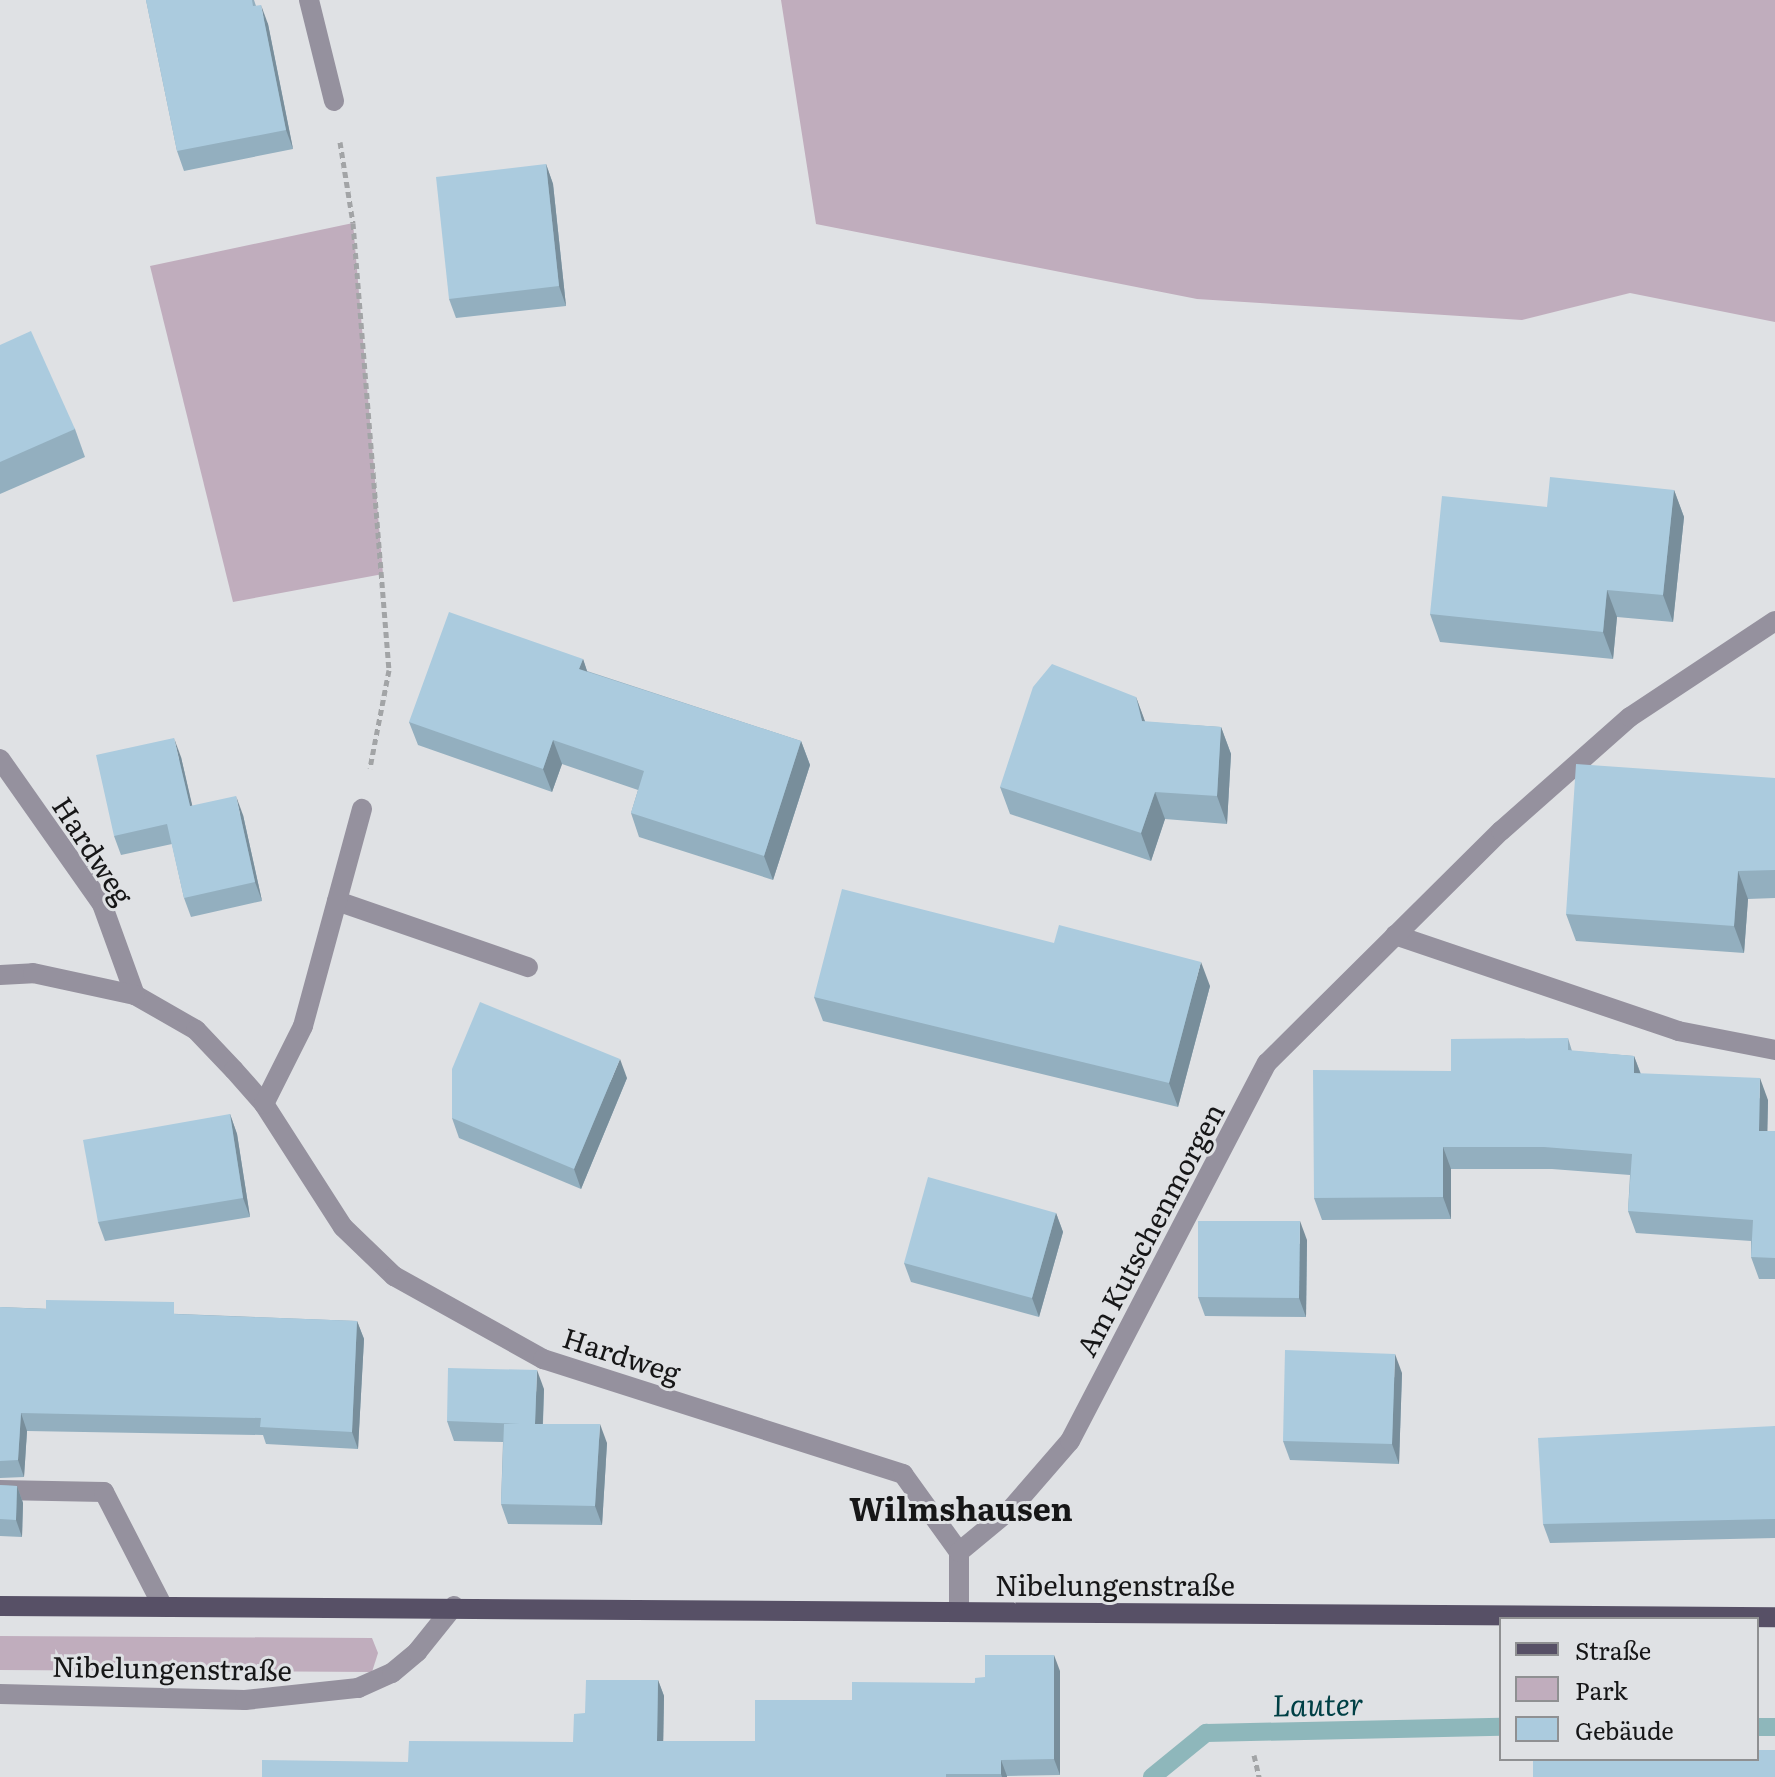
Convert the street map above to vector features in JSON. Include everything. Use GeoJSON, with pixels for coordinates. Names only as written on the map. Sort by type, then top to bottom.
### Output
{"type":"FeatureCollection","features":[{"type":"Feature","properties":{"kind":"main road","name":"Nibelungenstraße"},"geometry":{"type":"LineString","coordinates":[[0,1606],[454,1606],[1775,1617]]}},
{"type":"Feature","properties":{"kind":"street"},"geometry":{"type":"LineString","coordinates":[[309,0],[334,101]]}},
{"type":"Feature","properties":{"kind":"street","name":"Am Kutschenmorgen"},"geometry":{"type":"LineString","coordinates":[[959,1552],[1011,1509],[1070,1441],[1267,1063],[1501,831],[1630,717],[1775,621]]}},
{"type":"Feature","properties":{"kind":"street","name":"Hardweg"},"geometry":{"type":"LineString","coordinates":[[0,759],[102,904],[135,995],[196,1030],[264,1104],[343,1227],[394,1276],[543,1359],[903,1474],[959,1552]]}},
{"type":"Feature","properties":{"kind":"street"},"geometry":{"type":"LineString","coordinates":[[264,1104],[303,1026],[362,809]]}},
{"type":"Feature","properties":{"kind":"street"},"geometry":{"type":"LineString","coordinates":[[337,901],[528,967]]}},
{"type":"Feature","properties":{"kind":"street"},"geometry":{"type":"LineString","coordinates":[[1395,935],[1678,1031],[1775,1050]]}},
{"type":"Feature","properties":{"kind":"street"},"geometry":{"type":"LineString","coordinates":[[0,975],[33,973],[135,995]]}},
{"type":"Feature","properties":{"kind":"street"},"geometry":{"type":"LineString","coordinates":[[0,1490],[104,1492],[163,1607]]}},
{"type":"Feature","properties":{"kind":"street"},"geometry":{"type":"LineString","coordinates":[[959,1552],[959,1612]]}},
{"type":"Feature","properties":{"kind":"street","name":"Nibelungenstraße"},"geometry":{"type":"LineString","coordinates":[[0,1694],[245,1700],[358,1688],[392,1673],[417,1652],[454,1606]]}},
{"type":"Feature","properties":{"kind":"path"},"geometry":{"type":"LineString","coordinates":[[334,101],[353,223],[389,670],[362,809]]}},
{"type":"Feature","properties":{"kind":"path"},"geometry":{"type":"LineString","coordinates":[[1254,1755],[1259,1777]]}},
{"type":"Feature","properties":{"kind":"green space"},"geometry":{"type":"Polygon","coordinates":[[[781,0],[1775,0],[1775,322],[1630,293],[1522,320],[1197,299],[816,224],[781,0]]]}},
{"type":"Feature","properties":{"kind":"green space"},"geometry":{"type":"Polygon","coordinates":[[[353,223],[383,574],[233,602],[150,266],[353,223]]]}},
{"type":"Feature","properties":{"kind":"green space"},"geometry":{"type":"Polygon","coordinates":[[[0,1636],[372,1638],[378,1653],[372,1672],[0,1670],[0,1636]]]}},
{"type":"Feature","properties":{"kind":"building"},"geometry":{"type":"Polygon","coordinates":[[[146,0],[252,0],[253,6],[261,5],[286,130],[177,151],[146,0]]]}},
{"type":"Feature","properties":{"kind":"building"},"geometry":{"type":"Polygon","coordinates":[[[546,164],[559,286],[449,299],[436,177],[546,164]]]}},
{"type":"Feature","properties":{"kind":"building"},"geometry":{"type":"Polygon","coordinates":[[[31,331],[75,429],[0,462],[0,345],[31,331]]]}},
{"type":"Feature","properties":{"kind":"building"},"geometry":{"type":"Polygon","coordinates":[[[1550,477],[1674,490],[1663,595],[1607,590],[1603,632],[1430,614],[1442,496],[1547,507],[1550,477]]]}},
{"type":"Feature","properties":{"kind":"building"},"geometry":{"type":"Polygon","coordinates":[[[449,612],[583,659],[579,669],[801,741],[764,856],[631,813],[644,771],[553,740],[543,769],[409,722],[449,612]]]}},
{"type":"Feature","properties":{"kind":"building"},"geometry":{"type":"Polygon","coordinates":[[[1052,664],[1136,697],[1142,721],[1221,727],[1217,796],[1155,792],[1141,833],[1000,787],[1033,687],[1052,664]]]}},
{"type":"Feature","properties":{"kind":"building"},"geometry":{"type":"Polygon","coordinates":[[[174,738],[190,806],[236,796],[255,882],[184,898],[167,824],[114,836],[96,755],[174,738]]]}},
{"type":"Feature","properties":{"kind":"building"},"geometry":{"type":"Polygon","coordinates":[[[1576,764],[1775,778],[1775,870],[1738,871],[1734,926],[1566,914],[1576,764]]]}},
{"type":"Feature","properties":{"kind":"building"},"geometry":{"type":"Polygon","coordinates":[[[842,889],[1054,943],[1059,925],[1201,962],[1169,1083],[814,997],[842,889]]]}},
{"type":"Feature","properties":{"kind":"building"},"geometry":{"type":"Polygon","coordinates":[[[480,1002],[620,1059],[574,1169],[452,1118],[452,1069],[480,1002]]]}},
{"type":"Feature","properties":{"kind":"building"},"geometry":{"type":"Polygon","coordinates":[[[1568,1038],[1568,1050],[1634,1056],[1634,1073],[1760,1078],[1759,1131],[1775,1131],[1775,1258],[1751,1257],[1753,1220],[1628,1211],[1632,1154],[1544,1147],[1443,1147],[1443,1197],[1314,1198],[1313,1070],[1451,1071],[1451,1039],[1568,1038]]]}},
{"type":"Feature","properties":{"kind":"building"},"geometry":{"type":"Polygon","coordinates":[[[230,1114],[243,1198],[98,1222],[83,1140],[230,1114]]]}},
{"type":"Feature","properties":{"kind":"building"},"geometry":{"type":"Polygon","coordinates":[[[928,1177],[1056,1213],[1032,1298],[904,1263],[928,1177]]]}},
{"type":"Feature","properties":{"kind":"building"},"geometry":{"type":"Polygon","coordinates":[[[1198,1221],[1300,1221],[1299,1298],[1198,1297],[1198,1221]]]}},
{"type":"Feature","properties":{"kind":"building"},"geometry":{"type":"Polygon","coordinates":[[[46,1300],[174,1302],[174,1314],[357,1321],[352,1432],[260,1427],[261,1418],[21,1413],[18,1460],[0,1461],[0,1307],[46,1309],[46,1300]]]}},
{"type":"Feature","properties":{"kind":"building"},"geometry":{"type":"Polygon","coordinates":[[[1285,1350],[1395,1354],[1392,1444],[1283,1441],[1285,1350]]]}},
{"type":"Feature","properties":{"kind":"building"},"geometry":{"type":"Polygon","coordinates":[[[448,1368],[537,1370],[535,1424],[600,1424],[595,1506],[501,1504],[504,1424],[520,1424],[447,1421],[448,1368]]]}},
{"type":"Feature","properties":{"kind":"building"},"geometry":{"type":"Polygon","coordinates":[[[1775,1426],[1775,1519],[1543,1524],[1538,1438],[1775,1426]]]}},
{"type":"Feature","properties":{"kind":"building"},"geometry":{"type":"Polygon","coordinates":[[[0,1485],[17,1486],[16,1520],[0,1519],[0,1485]]]}},
{"type":"Feature","properties":{"kind":"building"},"geometry":{"type":"Polygon","coordinates":[[[985,1655],[1054,1655],[1054,1759],[1001,1760],[1001,1774],[946,1774],[946,1777],[262,1777],[262,1760],[408,1762],[409,1741],[573,1742],[574,1714],[585,1713],[586,1680],[658,1680],[657,1741],[755,1741],[755,1700],[852,1700],[852,1682],[975,1683],[975,1678],[985,1677],[985,1655]]]}},
{"type":"Feature","properties":{"kind":"building"},"geometry":{"type":"Polygon","coordinates":[[[1759,1750],[1775,1750],[1775,1777],[1533,1777],[1533,1761],[1759,1761],[1759,1750]]]}},
{"type":"Feature","properties":{"kind":"waterway","name":"Lauter"},"geometry":{"type":"LineString","coordinates":[[1152,1777],[1206,1733],[1499,1727]]}},
{"type":"Feature","properties":{"kind":"waterway","name":"Lauter"},"geometry":{"type":"LineString","coordinates":[[1759,1727],[1775,1727]]}},
{"type":"Feature","properties":{"kind":"district","name":"Wilmshausen"},"geometry":{"type":"Point","coordinates":[961,1507]}}]}
